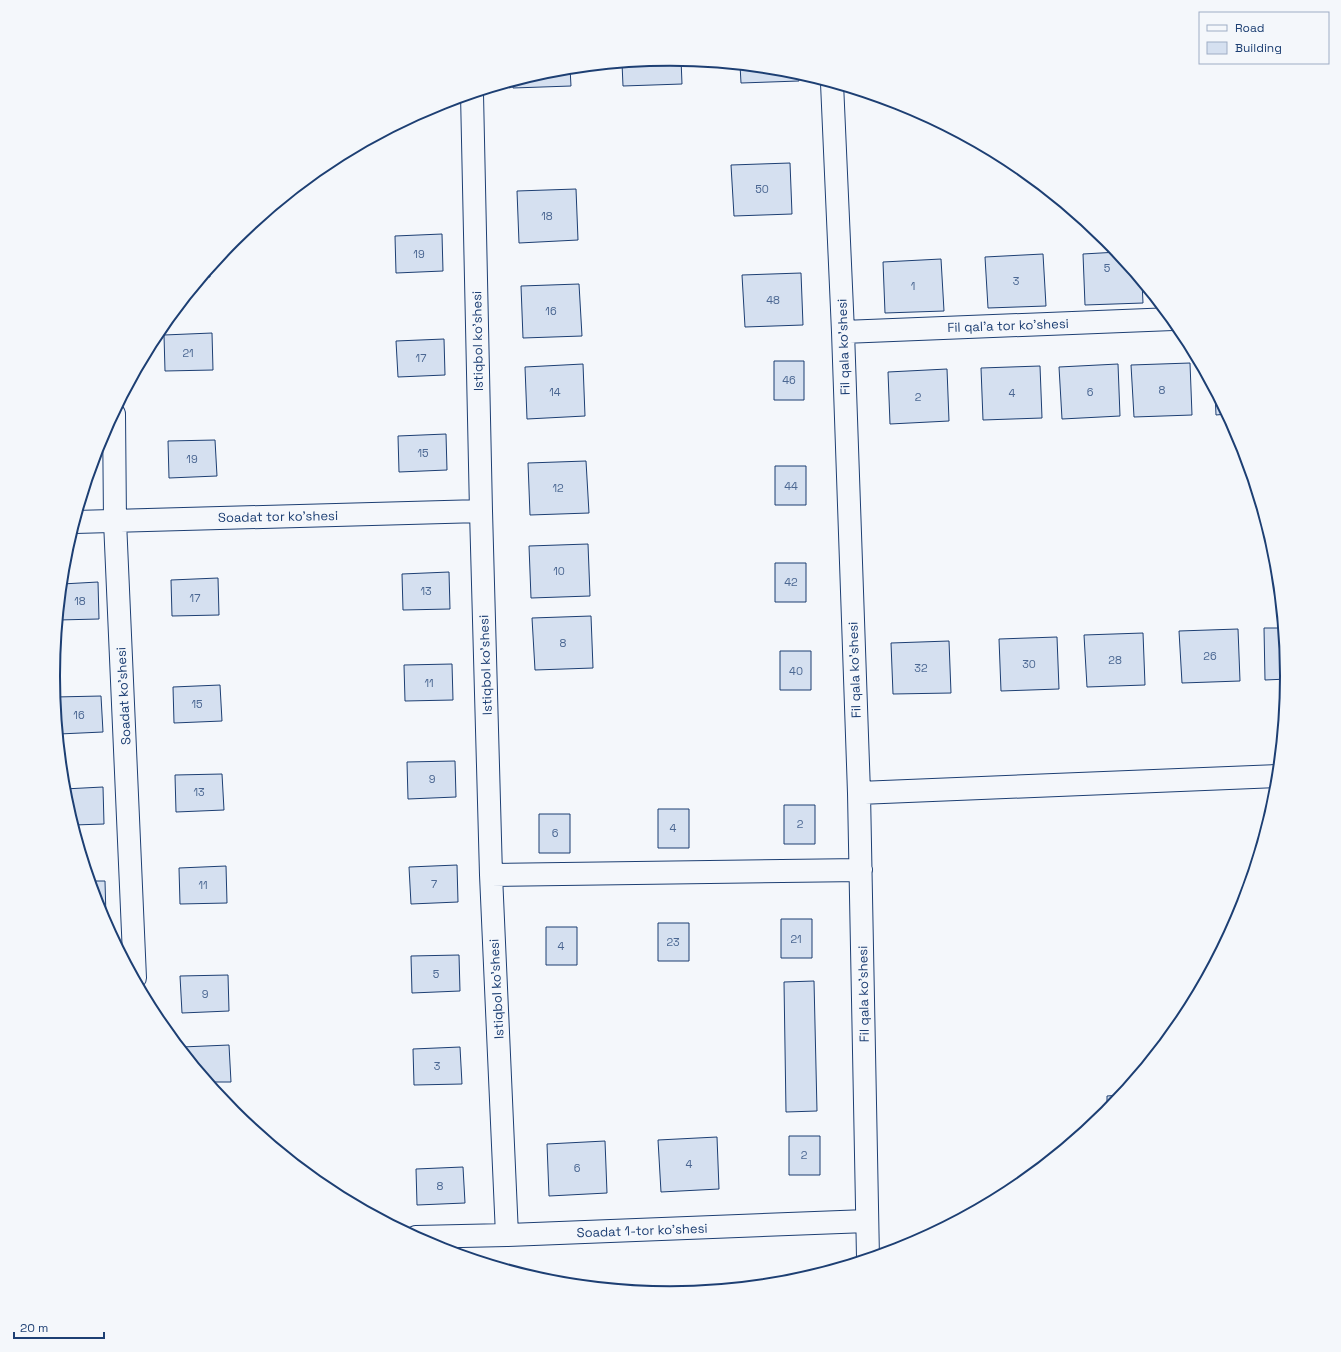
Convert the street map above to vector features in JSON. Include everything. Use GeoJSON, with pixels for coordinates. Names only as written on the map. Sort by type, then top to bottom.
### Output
{"type":"FeatureCollection","features":[{"type":"Feature","properties":{"kind":"street","name":"Fil qala ko'shesi"},"geometry":{"type":"LineString","coordinates":[[832,87],[843,332],[859,793],[868,1254]]}},
{"type":"Feature","properties":{"kind":"street","name":"Istiqbol ko'shesi"},"geometry":{"type":"LineString","coordinates":[[472,99],[491,875],[507,1235]]}},
{"type":"Feature","properties":{"kind":"street","name":"Fil qal'a tor ko'shesi"},"geometry":{"type":"LineString","coordinates":[[843,332],[1166,319]]}},
{"type":"Feature","properties":{"kind":"street","name":"Soadat ko'shesi"},"geometry":{"type":"LineString","coordinates":[[114,425],[115,520],[135,967]]}},
{"type":"Feature","properties":{"kind":"street","name":"Soadat tor ko'shesi"},"geometry":{"type":"LineString","coordinates":[[80,522],[481,511]]}},
{"type":"Feature","properties":{"kind":"street"},"geometry":{"type":"LineString","coordinates":[[859,793],[1272,776]]}},
{"type":"Feature","properties":{"kind":"street"},"geometry":{"type":"LineString","coordinates":[[491,875],[861,870]]}},
{"type":"Feature","properties":{"kind":"street","name":"Soadat 1-tor ko'shesi"},"geometry":{"type":"LineString","coordinates":[[429,1237],[867,1221]]}},
{"type":"Feature","properties":{"kind":"building"},"geometry":{"type":"Polygon","coordinates":[[[681,66],[682,84],[623,86],[622,68],[681,66]]]}},
{"type":"Feature","properties":{"kind":"building"},"geometry":{"type":"Polygon","coordinates":[[[740,70],[799,79],[799,81],[741,83],[740,70]]]}},
{"type":"Feature","properties":{"kind":"building"},"geometry":{"type":"Polygon","coordinates":[[[570,74],[571,86],[513,88],[513,86],[570,74]]]}},
{"type":"Feature","properties":{"kind":"building"},"geometry":{"type":"Polygon","coordinates":[[[790,163],[792,214],[734,216],[731,165],[790,163]]]}},
{"type":"Feature","properties":{"kind":"building"},"geometry":{"type":"Polygon","coordinates":[[[576,189],[578,240],[519,243],[517,191],[576,189]]]}},
{"type":"Feature","properties":{"kind":"building"},"geometry":{"type":"Polygon","coordinates":[[[442,234],[443,271],[396,273],[395,236],[442,234]]]}},
{"type":"Feature","properties":{"kind":"building"},"geometry":{"type":"Polygon","coordinates":[[[1110,252],[1142,289],[1143,303],[1085,305],[1083,254],[1110,252]]]}},
{"type":"Feature","properties":{"kind":"building"},"geometry":{"type":"Polygon","coordinates":[[[1043,254],[1046,306],[988,308],[985,257],[1043,254]]]}},
{"type":"Feature","properties":{"kind":"building"},"geometry":{"type":"Polygon","coordinates":[[[941,259],[944,311],[885,313],[883,262],[941,259]]]}},
{"type":"Feature","properties":{"kind":"building"},"geometry":{"type":"Polygon","coordinates":[[[801,273],[803,325],[745,327],[742,275],[801,273]]]}},
{"type":"Feature","properties":{"kind":"building"},"geometry":{"type":"Polygon","coordinates":[[[579,284],[582,336],[523,338],[521,286],[579,284]]]}},
{"type":"Feature","properties":{"kind":"building"},"geometry":{"type":"Polygon","coordinates":[[[212,333],[213,370],[165,371],[164,335],[212,333]]]}},
{"type":"Feature","properties":{"kind":"building"},"geometry":{"type":"Polygon","coordinates":[[[444,339],[445,375],[398,377],[396,341],[444,339]]]}},
{"type":"Feature","properties":{"kind":"building"},"geometry":{"type":"Polygon","coordinates":[[[774,361],[804,361],[804,400],[774,400],[774,361]]]}},
{"type":"Feature","properties":{"kind":"building"},"geometry":{"type":"Polygon","coordinates":[[[1190,363],[1192,415],[1134,417],[1131,365],[1190,363]]]}},
{"type":"Feature","properties":{"kind":"building"},"geometry":{"type":"Polygon","coordinates":[[[583,364],[585,416],[527,419],[525,367],[583,364]]]}},
{"type":"Feature","properties":{"kind":"building"},"geometry":{"type":"Polygon","coordinates":[[[1118,364],[1120,416],[1062,419],[1059,367],[1118,364]]]}},
{"type":"Feature","properties":{"kind":"building"},"geometry":{"type":"Polygon","coordinates":[[[1040,366],[1042,418],[983,420],[981,368],[1040,366]]]}},
{"type":"Feature","properties":{"kind":"building"},"geometry":{"type":"Polygon","coordinates":[[[947,369],[949,421],[890,424],[888,372],[947,369]]]}},
{"type":"Feature","properties":{"kind":"building"},"geometry":{"type":"Polygon","coordinates":[[[1215,401],[1222,414],[1216,415],[1215,401]]]}},
{"type":"Feature","properties":{"kind":"building"},"geometry":{"type":"Polygon","coordinates":[[[446,434],[447,470],[399,472],[398,436],[446,434]]]}},
{"type":"Feature","properties":{"kind":"building"},"geometry":{"type":"Polygon","coordinates":[[[215,440],[217,476],[169,478],[168,441],[215,440]]]}},
{"type":"Feature","properties":{"kind":"building"},"geometry":{"type":"Polygon","coordinates":[[[586,461],[589,513],[530,515],[528,463],[586,461]]]}},
{"type":"Feature","properties":{"kind":"building"},"geometry":{"type":"Polygon","coordinates":[[[775,466],[806,466],[806,505],[775,505],[775,466]]]}},
{"type":"Feature","properties":{"kind":"building"},"geometry":{"type":"Polygon","coordinates":[[[588,544],[590,596],[531,598],[529,546],[588,544]]]}},
{"type":"Feature","properties":{"kind":"building"},"geometry":{"type":"Polygon","coordinates":[[[775,563],[806,563],[806,602],[775,602],[775,563]]]}},
{"type":"Feature","properties":{"kind":"building"},"geometry":{"type":"Polygon","coordinates":[[[449,572],[450,609],[403,610],[402,574],[449,572]]]}},
{"type":"Feature","properties":{"kind":"building"},"geometry":{"type":"Polygon","coordinates":[[[218,578],[219,615],[172,616],[171,580],[218,578]]]}},
{"type":"Feature","properties":{"kind":"building"},"geometry":{"type":"Polygon","coordinates":[[[98,582],[99,619],[63,620],[67,584],[98,582]]]}},
{"type":"Feature","properties":{"kind":"building"},"geometry":{"type":"Polygon","coordinates":[[[591,616],[593,668],[535,670],[532,618],[591,616]]]}},
{"type":"Feature","properties":{"kind":"building"},"geometry":{"type":"Polygon","coordinates":[[[1264,628],[1279,628],[1281,679],[1265,680],[1264,628]]]}},
{"type":"Feature","properties":{"kind":"building"},"geometry":{"type":"Polygon","coordinates":[[[1238,629],[1240,681],[1182,683],[1179,631],[1238,629]]]}},
{"type":"Feature","properties":{"kind":"building"},"geometry":{"type":"Polygon","coordinates":[[[1143,633],[1145,685],[1087,687],[1084,635],[1143,633]]]}},
{"type":"Feature","properties":{"kind":"building"},"geometry":{"type":"Polygon","coordinates":[[[1057,637],[1059,689],[1001,691],[999,639],[1057,637]]]}},
{"type":"Feature","properties":{"kind":"building"},"geometry":{"type":"Polygon","coordinates":[[[949,641],[951,693],[893,694],[891,643],[949,641]]]}},
{"type":"Feature","properties":{"kind":"building"},"geometry":{"type":"Polygon","coordinates":[[[780,651],[811,651],[811,690],[780,690],[780,651]]]}},
{"type":"Feature","properties":{"kind":"building"},"geometry":{"type":"Polygon","coordinates":[[[452,664],[453,700],[405,701],[404,665],[452,664]]]}},
{"type":"Feature","properties":{"kind":"building"},"geometry":{"type":"Polygon","coordinates":[[[220,685],[222,721],[174,723],[173,687],[220,685]]]}},
{"type":"Feature","properties":{"kind":"building"},"geometry":{"type":"Polygon","coordinates":[[[101,696],[103,732],[63,734],[61,697],[101,696]]]}},
{"type":"Feature","properties":{"kind":"building"},"geometry":{"type":"Polygon","coordinates":[[[455,761],[456,797],[408,799],[407,762],[455,761]]]}},
{"type":"Feature","properties":{"kind":"building"},"geometry":{"type":"Polygon","coordinates":[[[222,774],[224,810],[176,812],[175,775],[222,774]]]}},
{"type":"Feature","properties":{"kind":"building"},"geometry":{"type":"Polygon","coordinates":[[[103,787],[104,824],[79,825],[71,789],[103,787]]]}},
{"type":"Feature","properties":{"kind":"building"},"geometry":{"type":"Polygon","coordinates":[[[784,805],[815,805],[815,844],[784,844],[784,805]]]}},
{"type":"Feature","properties":{"kind":"building"},"geometry":{"type":"Polygon","coordinates":[[[658,809],[689,809],[689,848],[658,848],[658,809]]]}},
{"type":"Feature","properties":{"kind":"building"},"geometry":{"type":"Polygon","coordinates":[[[539,814],[570,814],[570,853],[539,853],[539,814]]]}},
{"type":"Feature","properties":{"kind":"building"},"geometry":{"type":"Polygon","coordinates":[[[457,865],[458,902],[411,904],[409,867],[457,865]]]}},
{"type":"Feature","properties":{"kind":"building"},"geometry":{"type":"Polygon","coordinates":[[[226,866],[227,903],[180,904],[179,868],[226,866]]]}},
{"type":"Feature","properties":{"kind":"building"},"geometry":{"type":"Polygon","coordinates":[[[95,881],[105,881],[106,909],[95,881]]]}},
{"type":"Feature","properties":{"kind":"building"},"geometry":{"type":"Polygon","coordinates":[[[781,919],[812,919],[812,958],[781,958],[781,919]]]}},
{"type":"Feature","properties":{"kind":"building"},"geometry":{"type":"Polygon","coordinates":[[[658,923],[689,923],[689,961],[658,961],[658,923]]]}},
{"type":"Feature","properties":{"kind":"building"},"geometry":{"type":"Polygon","coordinates":[[[546,927],[577,927],[577,965],[546,965],[546,927]]]}},
{"type":"Feature","properties":{"kind":"building"},"geometry":{"type":"Polygon","coordinates":[[[459,955],[460,991],[412,993],[411,956],[459,955]]]}},
{"type":"Feature","properties":{"kind":"building"},"geometry":{"type":"Polygon","coordinates":[[[228,975],[229,1011],[182,1013],[180,976],[228,975]]]}},
{"type":"Feature","properties":{"kind":"building"},"geometry":{"type":"Polygon","coordinates":[[[814,981],[817,1111],[786,1112],[784,982],[814,981]]]}},
{"type":"Feature","properties":{"kind":"building"},"geometry":{"type":"Polygon","coordinates":[[[229,1045],[231,1082],[215,1082],[185,1047],[229,1045]]]}},
{"type":"Feature","properties":{"kind":"building"},"geometry":{"type":"Polygon","coordinates":[[[460,1047],[462,1084],[414,1085],[413,1049],[460,1047]]]}},
{"type":"Feature","properties":{"kind":"building"},"geometry":{"type":"Polygon","coordinates":[[[1107,1096],[1114,1096],[1107,1103],[1107,1096]]]}},
{"type":"Feature","properties":{"kind":"building"},"geometry":{"type":"Polygon","coordinates":[[[789,1136],[820,1136],[820,1175],[789,1175],[789,1136]]]}},
{"type":"Feature","properties":{"kind":"building"},"geometry":{"type":"Polygon","coordinates":[[[717,1137],[719,1189],[661,1192],[658,1140],[717,1137]]]}},
{"type":"Feature","properties":{"kind":"building"},"geometry":{"type":"Polygon","coordinates":[[[605,1141],[607,1193],[549,1196],[547,1144],[605,1141]]]}},
{"type":"Feature","properties":{"kind":"building"},"geometry":{"type":"Polygon","coordinates":[[[463,1167],[465,1203],[417,1205],[416,1169],[463,1167]]]}}]}
